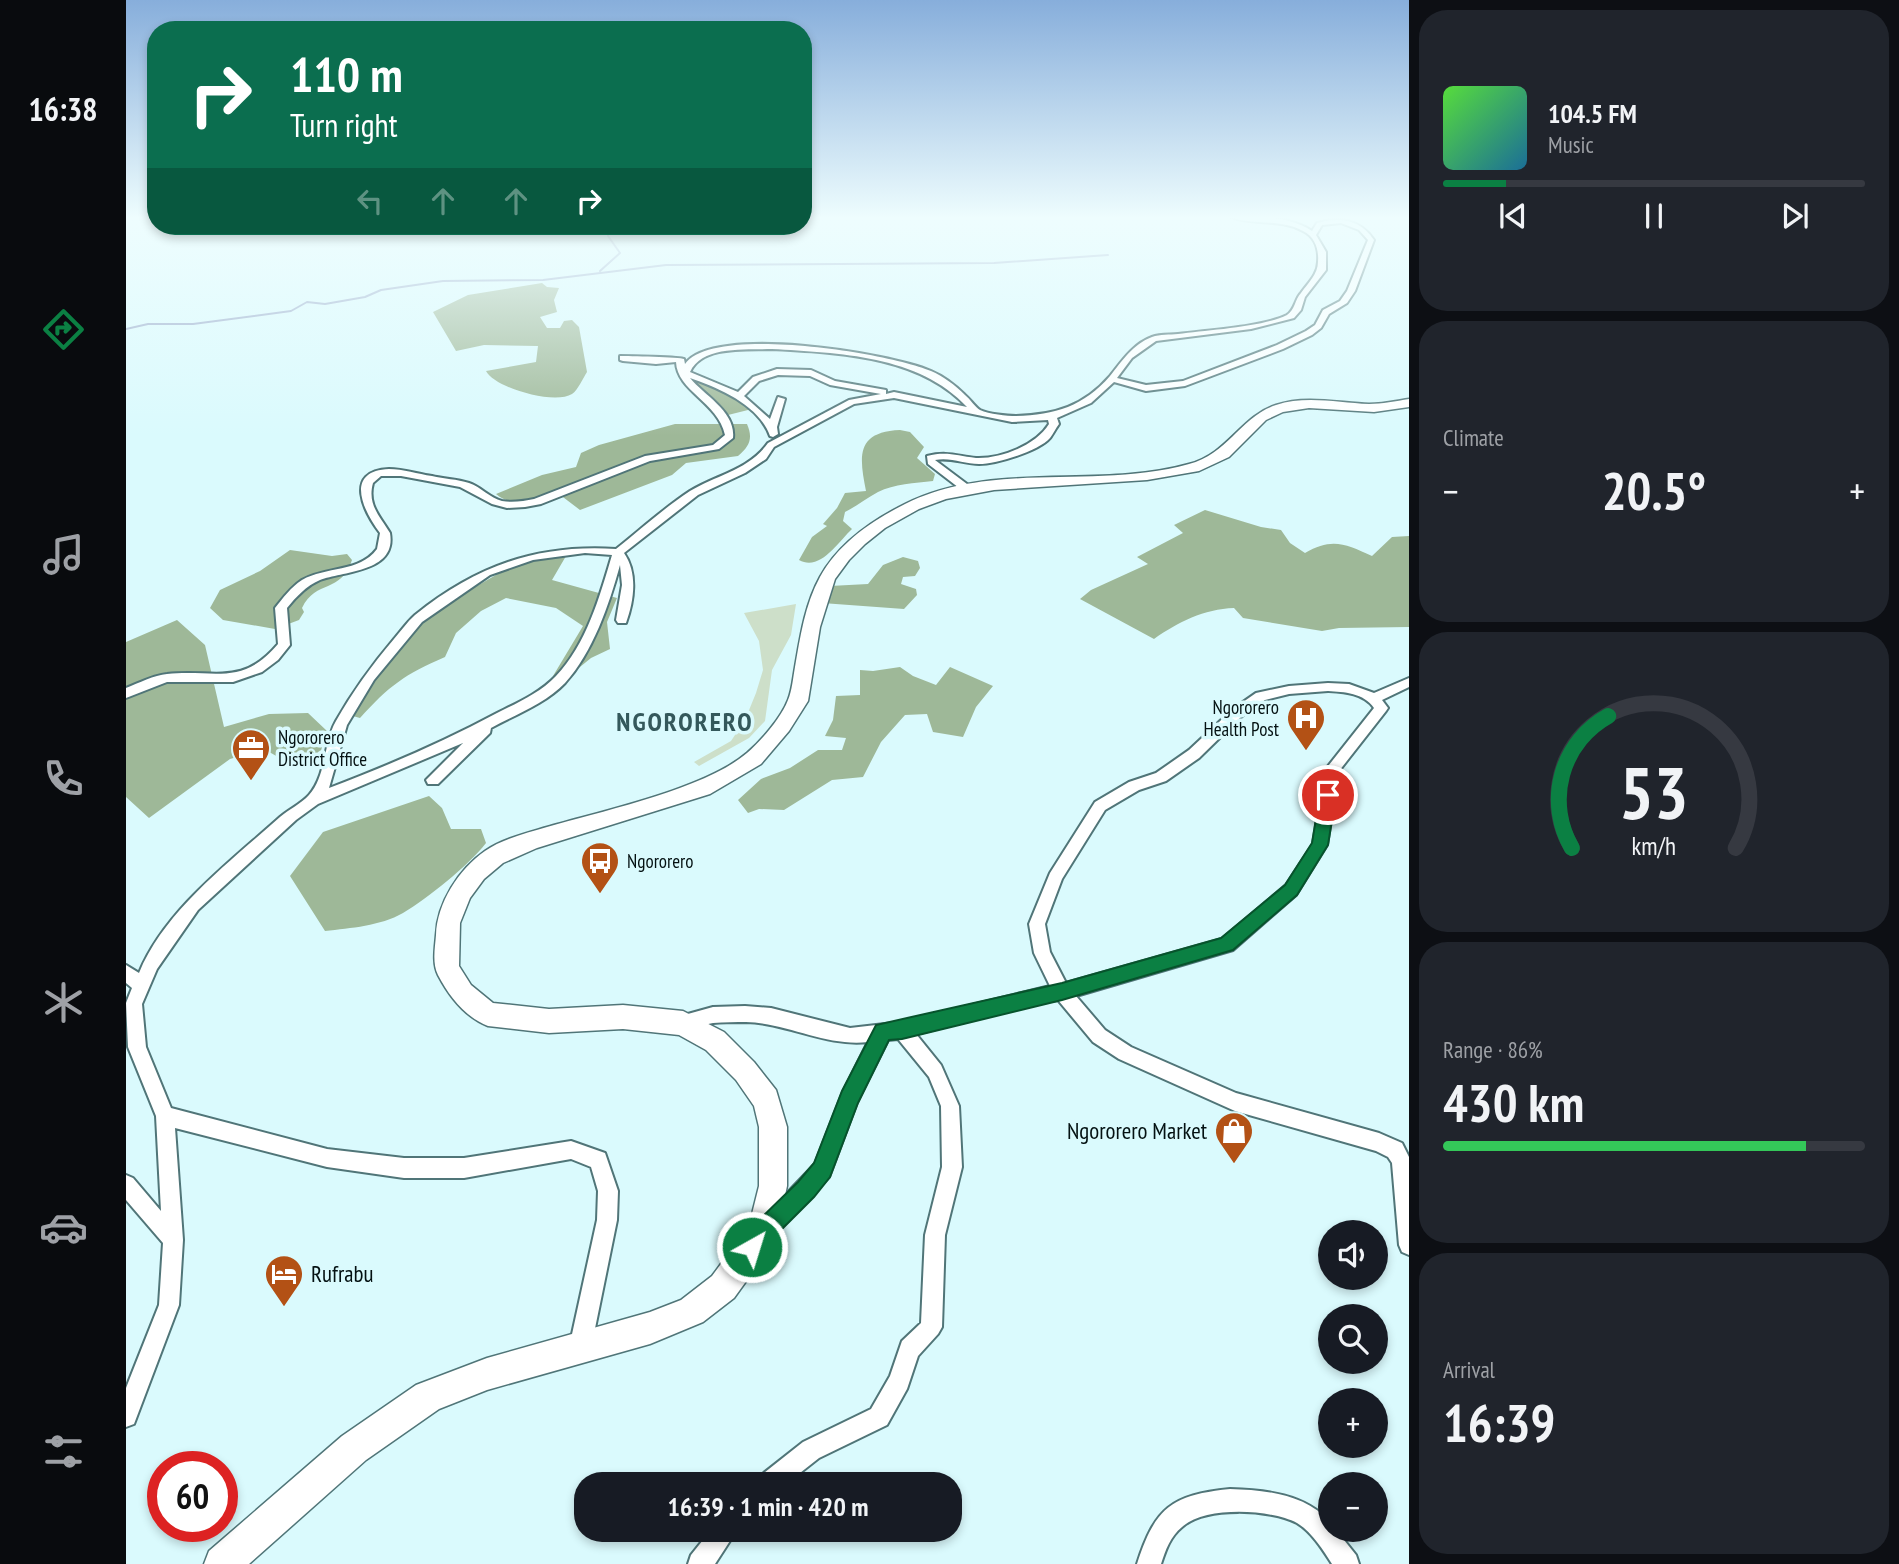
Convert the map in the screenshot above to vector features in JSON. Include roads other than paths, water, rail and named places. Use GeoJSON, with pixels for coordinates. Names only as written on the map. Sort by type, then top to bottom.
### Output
{"type":"FeatureCollection","features":[{"type":"Feature","properties":{"kind":"main road"},"geometry":{"type":"LineString","coordinates":[[222,1564],[354,1448],[418,1404],[487,1374],[580,1350],[650,1328],[692,1311],[723,1287],[762,1233],[774,1186],[773,1127],[766,1100],[745,1071],[715,1041],[683,1023],[623,1017],[549,1021],[488,1014],[461,993],[447,968],[448,923],[460,892],[476,872],[495,856],[531,841],[704,788],[754,759],[782,726],[797,701],[814,616],[827,579],[843,556],[879,525],[914,506],[967,489],[1171,473],[1212,461],[1244,436],[1261,416],[1280,408],[1309,404],[1374,408],[1409,403]]}},
{"type":"Feature","properties":{"kind":"street"},"geometry":{"type":"LineString","coordinates":[[740,395],[756,379],[777,372],[811,373],[833,383],[1012,419],[1052,417],[1087,401],[1112,379],[1129,356],[1154,339],[1251,327],[1291,316],[1307,290]]}},
{"type":"Feature","properties":{"kind":"street"},"geometry":{"type":"LineString","coordinates":[[1112,379],[1146,388],[1185,383],[1280,347],[1309,332],[1318,326],[1326,312],[1343,303],[1351,290]]}},
{"type":"Feature","properties":{"kind":"street"},"geometry":{"type":"LineString","coordinates":[[685,373],[689,364],[698,357],[740,346],[842,354],[928,373],[958,393],[976,412]]}},
{"type":"Feature","properties":{"kind":"street"},"geometry":{"type":"LineString","coordinates":[[126,693],[166,678],[229,680],[258,670],[274,657],[285,640],[281,608],[300,585],[318,575],[349,570],[380,555],[386,542],[385,531],[373,519],[365,492],[369,479],[376,475],[389,471],[459,484],[471,487],[493,501],[523,505],[537,502],[648,458],[687,454],[725,442],[730,436],[718,410],[681,370],[680,359],[656,361],[623,358]]}},
{"type":"Feature","properties":{"kind":"street"},"geometry":{"type":"LineString","coordinates":[[685,373],[740,395],[772,427]]}},
{"type":"Feature","properties":{"kind":"street"},"geometry":{"type":"LineString","coordinates":[[126,1416],[169,1305],[173,1240],[165,1115],[137,1047],[134,1004],[150,965],[192,905],[290,816],[313,800],[360,782],[493,722],[538,697],[560,680],[582,649],[608,588],[618,552],[694,493],[741,471],[763,457],[771,445],[852,402],[894,395]]}},
{"type":"Feature","properties":{"kind":"street"},"geometry":{"type":"LineString","coordinates":[[771,445],[772,427],[781,398]]}},
{"type":"Feature","properties":{"kind":"street"},"geometry":{"type":"LineString","coordinates":[[967,489],[931,462],[930,458],[945,455],[978,461],[1018,452],[1046,437],[1054,424],[1052,417]]}},
{"type":"Feature","properties":{"kind":"street"},"geometry":{"type":"LineString","coordinates":[[313,800],[324,785],[340,725],[369,677],[418,619],[486,573],[531,557],[585,550],[618,552]]}},
{"type":"Feature","properties":{"kind":"street"},"geometry":{"type":"LineString","coordinates":[[618,552],[629,570],[629,586],[622,608],[622,620]]}},
{"type":"Feature","properties":{"kind":"street"},"geometry":{"type":"LineString","coordinates":[[1374,698],[1409,682]]}},
{"type":"Feature","properties":{"kind":"street"},"geometry":{"type":"LineString","coordinates":[[683,1023],[713,1015],[745,1014],[771,1016],[850,1036],[893,1031],[1062,992],[1227,944],[1291,890],[1320,845],[1332,770],[1381,708],[1374,698],[1349,688],[1289,690],[1261,696],[1238,712],[1194,754],[1161,777],[1134,786],[1100,806],[1055,877],[1037,924],[1042,953],[1062,992],[1099,1036],[1125,1053],[1235,1102],[1308,1125],[1358,1135],[1395,1150],[1401,1161],[1409,1245]]}},
{"type":"Feature","properties":{"kind":"street"},"geometry":{"type":"LineString","coordinates":[[433,780],[493,722]]}},
{"type":"Feature","properties":{"kind":"street"},"geometry":{"type":"LineString","coordinates":[[126,972],[141,986]]}},
{"type":"Feature","properties":{"kind":"street"},"geometry":{"type":"LineString","coordinates":[[762,1233],[822,1170],[849,1098],[893,1031]]}},
{"type":"Feature","properties":{"kind":"street"},"geometry":{"type":"LineString","coordinates":[[783,1472],[811,1450],[879,1417],[899,1381],[909,1349],[931,1326],[935,1235],[952,1167],[950,1106],[935,1071],[893,1031]]}},
{"type":"Feature","properties":{"kind":"street"},"geometry":{"type":"LineString","coordinates":[[165,1115],[327,1158],[404,1168],[464,1168],[571,1150],[598,1160],[608,1191],[607,1220],[580,1350]]}},
{"type":"Feature","properties":{"kind":"street"},"geometry":{"type":"LineString","coordinates":[[126,1185],[173,1240]]}},
{"type":"Feature","properties":{"kind":"street"},"geometry":{"type":"LineString","coordinates":[[1149,1564],[1164,1528],[1171,1521],[1215,1500],[1224,1500],[1276,1505],[1307,1516],[1347,1564]]}},
{"type":"Feature","properties":{"kind":"street"},"geometry":{"type":"LineString","coordinates":[[700,1564],[716,1542]]}},
{"type":"Feature","properties":{"kind":"waterway"},"geometry":{"type":"LineString","coordinates":[[126,329],[148,324],[193,324],[291,311],[307,302],[325,304],[365,297],[381,290]]}},
{"type":"Feature","properties":{"kind":"place","name":"Ngororero Health Post"},"geometry":{"type":"Point","coordinates":[1306,752]}},
{"type":"Feature","properties":{"kind":"place","name":"Ngororero District Office"},"geometry":{"type":"Point","coordinates":[251,782]}},
{"type":"Feature","properties":{"kind":"place","name":"Ngororero"},"geometry":{"type":"Point","coordinates":[600,895]}},
{"type":"Feature","properties":{"kind":"place","name":"Ngororero Market"},"geometry":{"type":"Point","coordinates":[1234,1165]}},
{"type":"Feature","properties":{"kind":"place","name":"Rufrabu"},"geometry":{"type":"Point","coordinates":[284,1308]}},
{"type":"Feature","properties":{"kind":"district","name":"NGORORERO"},"geometry":{"type":"Point","coordinates":[685,722]}}]}
